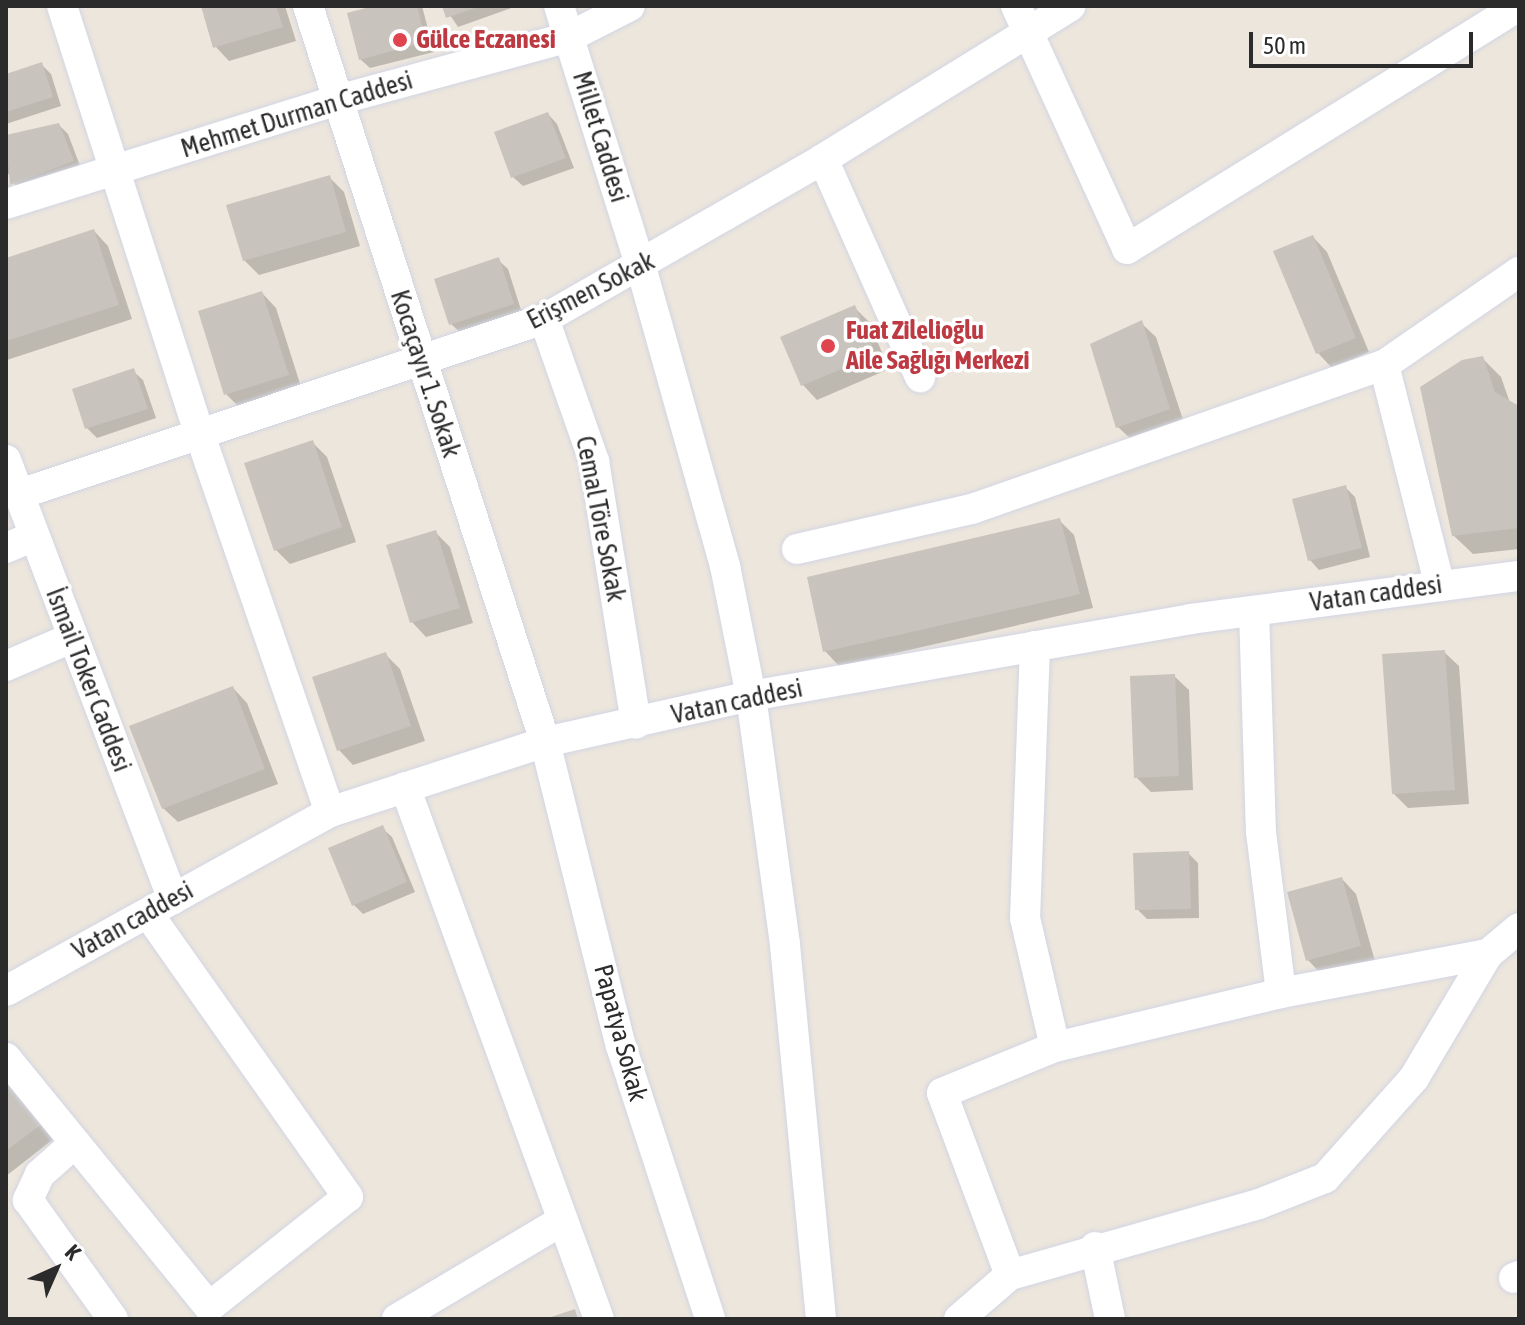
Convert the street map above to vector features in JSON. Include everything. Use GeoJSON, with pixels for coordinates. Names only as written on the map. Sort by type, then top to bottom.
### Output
{"type":"FeatureCollection","features":[{"type":"Feature","properties":{"kind":"street"},"geometry":{"type":"LineString","coordinates":[[62,6],[200,435],[330,812]]}},
{"type":"Feature","properties":{"kind":"street","name":"Kocaçayır 1. Sokak"},"geometry":{"type":"LineString","coordinates":[[308,6],[334,101],[545,742]]}},
{"type":"Feature","properties":{"kind":"street","name":"Millet Caddesi"},"geometry":{"type":"LineString","coordinates":[[559,6],[641,267],[725,566],[751,696],[785,945],[821,1319]]}},
{"type":"Feature","properties":{"kind":"street","name":"Mehmet Durman Caddesi"},"geometry":{"type":"LineString","coordinates":[[6,204],[116,172],[334,101],[569,37],[630,6]]}},
{"type":"Feature","properties":{"kind":"street"},"geometry":{"type":"LineString","coordinates":[[1016,6],[1127,249],[1519,6]]}},
{"type":"Feature","properties":{"kind":"street","name":"Erişmen Sokak"},"geometry":{"type":"LineString","coordinates":[[20,494],[544,319],[641,267],[823,159],[1071,6]]}},
{"type":"Feature","properties":{"kind":"street"},"geometry":{"type":"LineString","coordinates":[[823,159],[920,377]]}},
{"type":"Feature","properties":{"kind":"street"},"geometry":{"type":"LineString","coordinates":[[797,549],[972,509],[1384,365],[1519,272]]}},
{"type":"Feature","properties":{"kind":"street","name":"Cemal Töre Sokak"},"geometry":{"type":"LineString","coordinates":[[544,319],[594,461],[636,724]]}},
{"type":"Feature","properties":{"kind":"street"},"geometry":{"type":"LineString","coordinates":[[1384,365],[1440,586]]}},
{"type":"Feature","properties":{"kind":"street","name":"İsmail Toker Caddesi"},"geometry":{"type":"LineString","coordinates":[[6,460],[71,638],[161,906],[348,1197],[209,1307],[75,1143]]}},
{"type":"Feature","properties":{"kind":"street"},"geometry":{"type":"LineString","coordinates":[[6,548],[34,536]]}},
{"type":"Feature","properties":{"kind":"street","name":"Vatan caddesi"},"geometry":{"type":"LineString","coordinates":[[6,991],[330,812],[545,742],[751,696],[1035,646],[1254,611],[1519,576]]}},
{"type":"Feature","properties":{"kind":"street"},"geometry":{"type":"LineString","coordinates":[[1254,611],[1261,832],[1281,993]]}},
{"type":"Feature","properties":{"kind":"street"},"geometry":{"type":"LineString","coordinates":[[6,666],[71,638]]}},
{"type":"Feature","properties":{"kind":"street"},"geometry":{"type":"LineString","coordinates":[[1035,646],[1025,918],[1055,1047]]}},
{"type":"Feature","properties":{"kind":"street","name":"Papatya Sokak"},"geometry":{"type":"LineString","coordinates":[[545,742],[621,1046],[710,1319]]}},
{"type":"Feature","properties":{"kind":"street"},"geometry":{"type":"LineString","coordinates":[[405,787],[599,1319]]}},
{"type":"Feature","properties":{"kind":"street"},"geometry":{"type":"LineString","coordinates":[[959,1319],[1010,1275],[1095,1247],[1259,1204],[1325,1178],[1414,1078],[1488,954],[1519,928]]}},
{"type":"Feature","properties":{"kind":"street"},"geometry":{"type":"LineString","coordinates":[[1010,1275],[942,1093],[1055,1047],[1281,993],[1488,954]]}},
{"type":"Feature","properties":{"kind":"street"},"geometry":{"type":"LineString","coordinates":[[6,1058],[75,1143],[40,1174],[28,1200],[113,1319]]}},
{"type":"Feature","properties":{"kind":"street"},"geometry":{"type":"LineString","coordinates":[[397,1319],[563,1220]]}},
{"type":"Feature","properties":{"kind":"street"},"geometry":{"type":"LineString","coordinates":[[1095,1247],[1110,1319]]}},
{"type":"Feature","properties":{"kind":"building"},"geometry":{"type":"Polygon","coordinates":[[[201,6],[276,6],[283,27],[213,48],[201,6]]]}},
{"type":"Feature","properties":{"kind":"building"},"geometry":{"type":"Polygon","coordinates":[[[373,6],[417,6],[426,42],[359,60],[347,13],[373,6]]]}},
{"type":"Feature","properties":{"kind":"building"},"geometry":{"type":"Polygon","coordinates":[[[442,6],[481,6],[446,18],[442,6]]]}},
{"type":"Feature","properties":{"kind":"building"},"geometry":{"type":"Polygon","coordinates":[[[42,62],[53,97],[6,112],[6,74],[42,62]]]}},
{"type":"Feature","properties":{"kind":"building"},"geometry":{"type":"Polygon","coordinates":[[[548,112],[566,158],[511,178],[494,132],[548,112]]]}},
{"type":"Feature","properties":{"kind":"building"},"geometry":{"type":"Polygon","coordinates":[[[59,123],[74,161],[10,185],[6,135],[59,123]]]}},
{"type":"Feature","properties":{"kind":"building"},"geometry":{"type":"Polygon","coordinates":[[[330,175],[346,232],[243,261],[226,205],[330,175]]]}},
{"type":"Feature","properties":{"kind":"building"},"geometry":{"type":"Polygon","coordinates":[[[94,229],[119,305],[6,341],[6,258],[94,229]]]}},
{"type":"Feature","properties":{"kind":"building"},"geometry":{"type":"Polygon","coordinates":[[[1313,235],[1356,338],[1316,354],[1273,251],[1313,235]]]}},
{"type":"Feature","properties":{"kind":"building"},"geometry":{"type":"Polygon","coordinates":[[[499,257],[514,304],[449,325],[434,279],[499,257]]]}},
{"type":"Feature","properties":{"kind":"building"},"geometry":{"type":"Polygon","coordinates":[[[262,291],[289,375],[224,395],[198,311],[262,291]]]}},
{"type":"Feature","properties":{"kind":"building","name":"Fuat Zilelioğlu Aile Sağlığı Merkezi"},"geometry":{"type":"Polygon","coordinates":[[[855,305],[876,355],[801,386],[780,337],[855,305]]]}},
{"type":"Feature","properties":{"kind":"building"},"geometry":{"type":"Polygon","coordinates":[[[1142,320],[1170,409],[1116,428],[1090,344],[1142,320]]]}},
{"type":"Feature","properties":{"kind":"building"},"geometry":{"type":"Polygon","coordinates":[[[1483,356],[1495,392],[1519,406],[1519,528],[1452,536],[1420,387],[1462,360],[1483,356]]]}},
{"type":"Feature","properties":{"kind":"building"},"geometry":{"type":"Polygon","coordinates":[[[134,368],[148,409],[85,429],[72,389],[134,368]]]}},
{"type":"Feature","properties":{"kind":"building"},"geometry":{"type":"Polygon","coordinates":[[[313,440],[342,527],[274,551],[244,463],[313,440]]]}},
{"type":"Feature","properties":{"kind":"building"},"geometry":{"type":"Polygon","coordinates":[[[1346,485],[1362,548],[1308,561],[1292,499],[1346,485]]]}},
{"type":"Feature","properties":{"kind":"building"},"geometry":{"type":"Polygon","coordinates":[[[1060,518],[1080,594],[823,652],[807,577],[1060,518]]]}},
{"type":"Feature","properties":{"kind":"building"},"geometry":{"type":"Polygon","coordinates":[[[436,530],[460,608],[410,623],[386,545],[436,530]]]}},
{"type":"Feature","properties":{"kind":"building"},"geometry":{"type":"Polygon","coordinates":[[[1445,650],[1455,790],[1392,794],[1382,654],[1445,650]]]}},
{"type":"Feature","properties":{"kind":"building"},"geometry":{"type":"Polygon","coordinates":[[[386,652],[411,726],[337,751],[312,677],[386,652]]]}},
{"type":"Feature","properties":{"kind":"building"},"geometry":{"type":"Polygon","coordinates":[[[1175,674],[1179,776],[1134,778],[1130,676],[1175,674]]]}},
{"type":"Feature","properties":{"kind":"building"},"geometry":{"type":"Polygon","coordinates":[[[233,686],[265,769],[162,809],[129,726],[233,686]]]}},
{"type":"Feature","properties":{"kind":"building"},"geometry":{"type":"Polygon","coordinates":[[[383,825],[407,882],[352,906],[328,848],[383,825]]]}},
{"type":"Feature","properties":{"kind":"building"},"geometry":{"type":"Polygon","coordinates":[[[1189,851],[1191,909],[1135,910],[1133,853],[1189,851]]]}},
{"type":"Feature","properties":{"kind":"building"},"geometry":{"type":"Polygon","coordinates":[[[1342,877],[1361,946],[1306,961],[1287,892],[1342,877]]]}},
{"type":"Feature","properties":{"kind":"building"},"geometry":{"type":"Polygon","coordinates":[[[6,1081],[43,1123],[6,1151],[6,1081]]]}},
{"type":"Feature","properties":{"kind":"building"},"geometry":{"type":"Polygon","coordinates":[[[575,1309],[578,1319],[548,1319],[548,1318],[575,1309]]]}},
{"type":"Feature","properties":{"kind":"place","name":"Gülce Eczanesi"},"geometry":{"type":"Point","coordinates":[400,40]}},
{"type":"Feature","properties":{"kind":"place","name":"Fuat Zilelioğlu Aile Sağlığı Merkezi"},"geometry":{"type":"Point","coordinates":[828,346]}}]}
